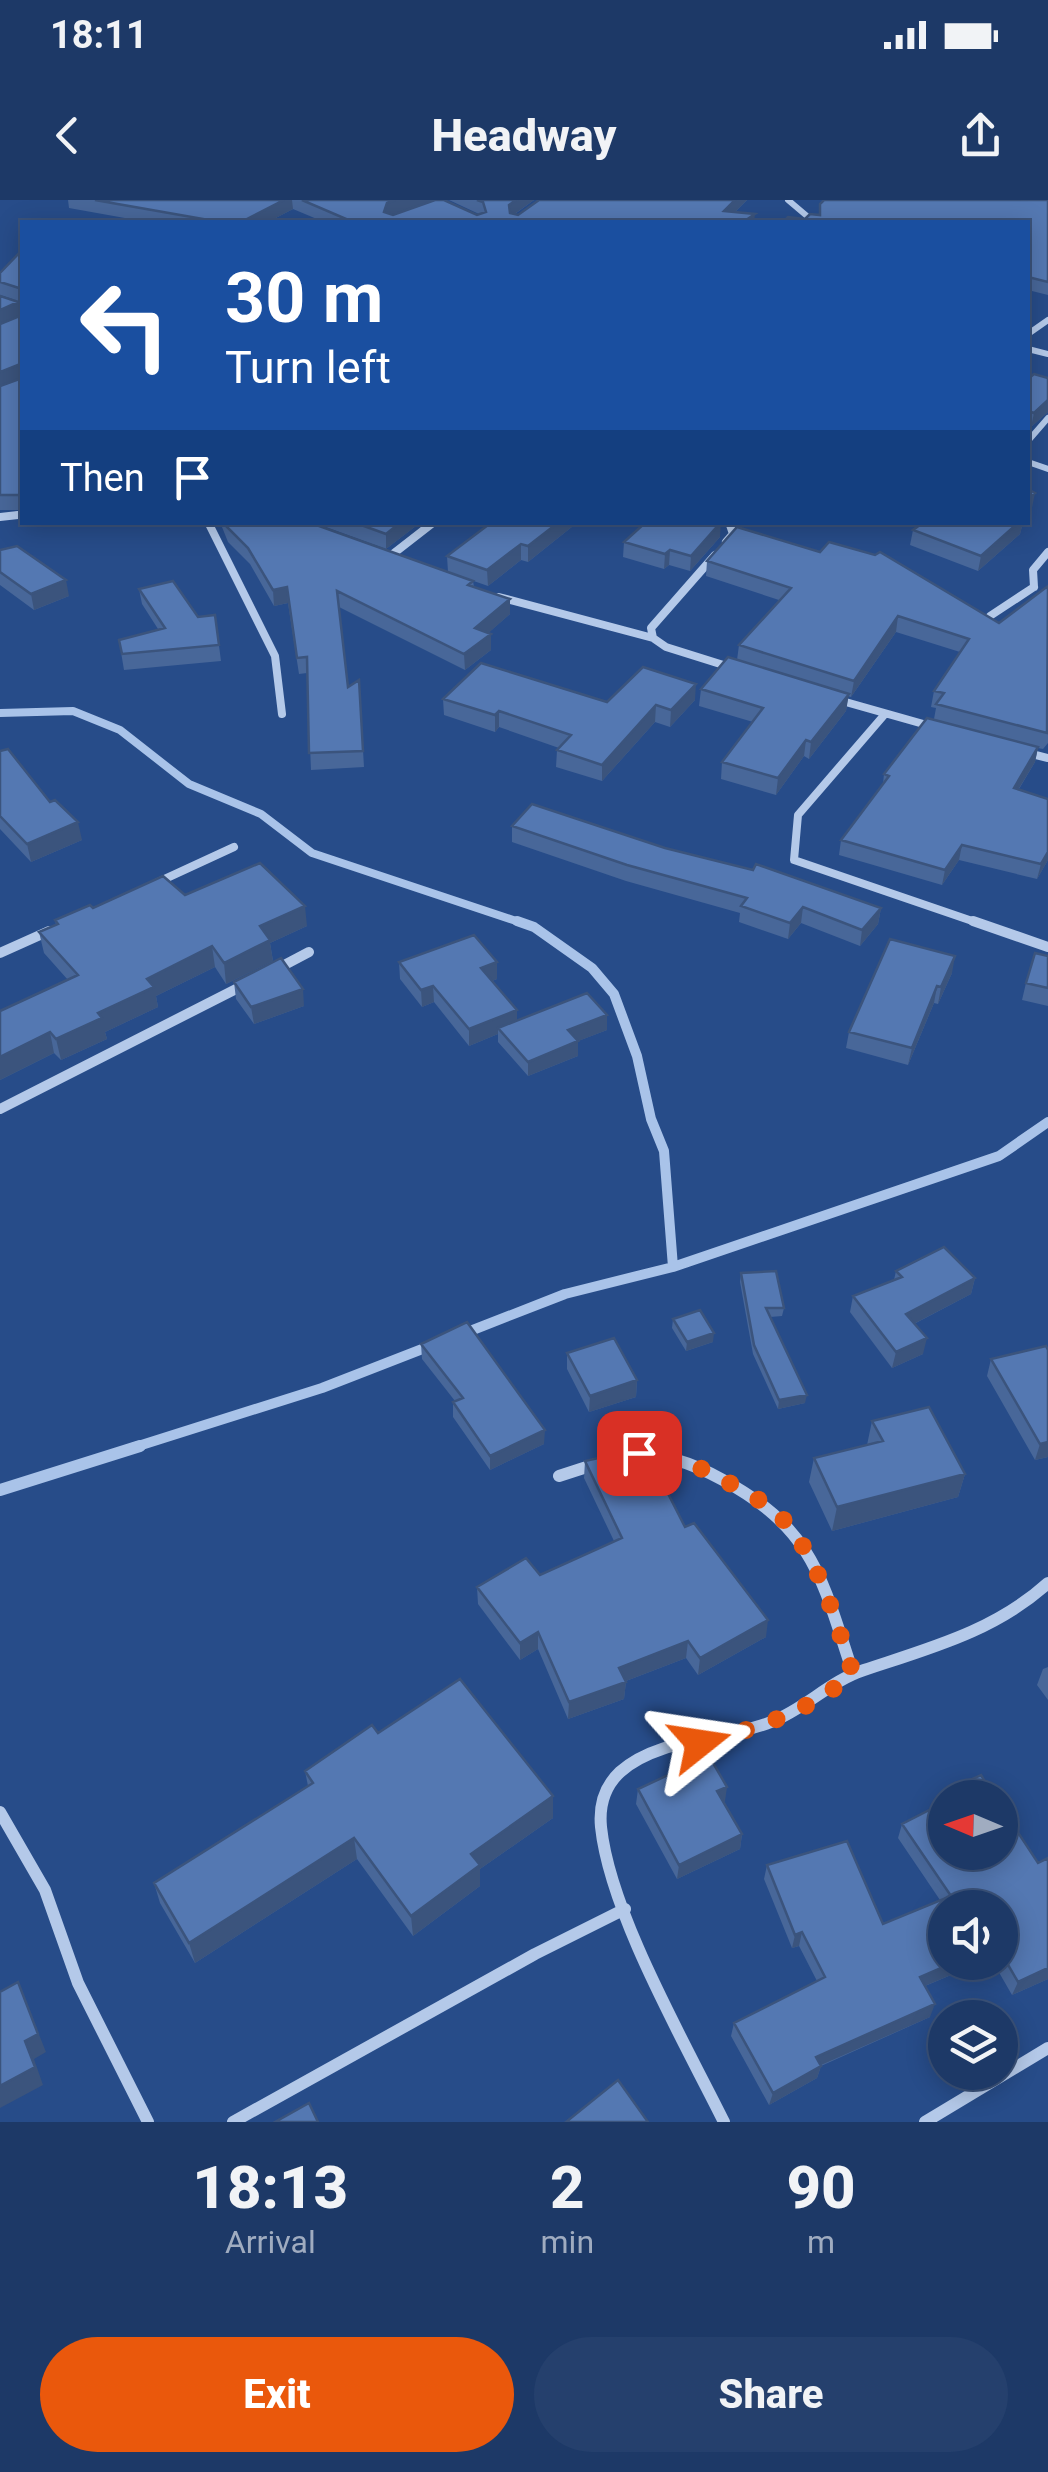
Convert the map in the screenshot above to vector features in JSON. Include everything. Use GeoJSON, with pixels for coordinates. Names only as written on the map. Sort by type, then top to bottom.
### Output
{"type":"FeatureCollection","features":[{"type":"Feature","properties":{"kind":"street"},"geometry":{"type":"LineString","coordinates":[[788,200],[812,220]]}},
{"type":"Feature","properties":{"kind":"street"},"geometry":{"type":"LineString","coordinates":[[1030,439],[1048,418]]}},
{"type":"Feature","properties":{"kind":"street"},"geometry":{"type":"LineString","coordinates":[[210,525],[276,656],[282,714]]}},
{"type":"Feature","properties":{"kind":"street"},"geometry":{"type":"LineString","coordinates":[[389,556],[430,525]]}},
{"type":"Feature","properties":{"kind":"street"},"geometry":{"type":"LineString","coordinates":[[653,638],[651,628],[733,534],[731,525]]}},
{"type":"Feature","properties":{"kind":"street"},"geometry":{"type":"LineString","coordinates":[[372,551],[406,563]]}},
{"type":"Feature","properties":{"kind":"street"},"geometry":{"type":"LineString","coordinates":[[1034,587],[1033,570],[1048,552]]}},
{"type":"Feature","properties":{"kind":"street"},"geometry":{"type":"LineString","coordinates":[[1034,587],[1048,592]]}},
{"type":"Feature","properties":{"kind":"street"},"geometry":{"type":"LineString","coordinates":[[990,616],[1034,587]]}},
{"type":"Feature","properties":{"kind":"street"},"geometry":{"type":"LineString","coordinates":[[490,595],[653,638],[666,647],[742,670]]}},
{"type":"Feature","properties":{"kind":"street"},"geometry":{"type":"LineString","coordinates":[[818,694],[939,729]]}},
{"type":"Feature","properties":{"kind":"street"},"geometry":{"type":"LineString","coordinates":[[885,714],[798,815],[794,860],[1048,947]]}},
{"type":"Feature","properties":{"kind":"street"},"geometry":{"type":"LineString","coordinates":[[1012,748],[1048,758]]}},
{"type":"Feature","properties":{"kind":"street"},"geometry":{"type":"LineString","coordinates":[[144,888],[234,847]]}},
{"type":"Feature","properties":{"kind":"street"},"geometry":{"type":"LineString","coordinates":[[0,954],[54,929]]}},
{"type":"Feature","properties":{"kind":"street"},"geometry":{"type":"LineString","coordinates":[[0,1109],[309,952]]}},
{"type":"Feature","properties":{"kind":"street"},"geometry":{"type":"LineString","coordinates":[[618,1457],[661,1454],[700,1467],[776,1512],[802,1545],[823,1584],[853,1673]]}},
{"type":"Feature","properties":{"kind":"street"},"geometry":{"type":"LineString","coordinates":[[559,1476],[604,1462]]}},
{"type":"Feature","properties":{"kind":"street"},"geometry":{"type":"LineString","coordinates":[[724,2122],[624,1910],[600,1827],[602,1800],[619,1772],[641,1758],[763,1726],[805,1708],[853,1673],[1002,1618],[1031,1601],[1048,1583]]}},
{"type":"Feature","properties":{"kind":"street"},"geometry":{"type":"LineString","coordinates":[[0,1812],[45,1890],[78,1983],[148,2122]]}},
{"type":"Feature","properties":{"kind":"street"},"geometry":{"type":"LineString","coordinates":[[233,2122],[535,1954],[624,1910]]}},
{"type":"Feature","properties":{"kind":"street"},"geometry":{"type":"LineString","coordinates":[[924,2122],[1048,2048]]}},
{"type":"Feature","properties":{"kind":"building"},"geometry":{"type":"Polygon","coordinates":[[[95,200],[284,200],[245,220],[209,220],[95,200]]]}},
{"type":"Feature","properties":{"kind":"building"},"geometry":{"type":"Polygon","coordinates":[[[302,200],[395,200],[387,203],[384,212],[393,215],[444,200],[477,215],[486,212],[483,202],[477,200],[516,200],[509,205],[510,213],[518,215],[539,200],[735,200],[724,211],[755,214],[746,220],[348,220],[302,200]]]}},
{"type":"Feature","properties":{"kind":"building"},"geometry":{"type":"Polygon","coordinates":[[[824,200],[1048,200],[1048,282],[1030,278],[1030,220],[785,220],[820,215],[824,200]]]}},
{"type":"Feature","properties":{"kind":"building"},"geometry":{"type":"Polygon","coordinates":[[[20,252],[20,288],[0,282],[0,273],[20,252]]]}},
{"type":"Feature","properties":{"kind":"building"},"geometry":{"type":"Polygon","coordinates":[[[0,296],[18,302],[0,310],[0,296]]]}},
{"type":"Feature","properties":{"kind":"building"},"geometry":{"type":"Polygon","coordinates":[[[20,316],[20,366],[0,372],[0,324],[20,316]]]}},
{"type":"Feature","properties":{"kind":"building"},"geometry":{"type":"Polygon","coordinates":[[[1034,374],[1048,378],[1048,400],[1034,413],[1030,412],[1030,377],[1034,374]]]}},
{"type":"Feature","properties":{"kind":"building"},"geometry":{"type":"Polygon","coordinates":[[[20,379],[20,495],[0,495],[0,386],[20,379]]]}},
{"type":"Feature","properties":{"kind":"building"},"geometry":{"type":"Polygon","coordinates":[[[316,525],[473,581],[468,585],[510,599],[475,628],[491,634],[464,654],[337,591],[348,687],[359,680],[363,751],[309,753],[307,657],[297,658],[287,587],[273,590],[248,548],[226,526],[316,525]]]}},
{"type":"Feature","properties":{"kind":"building"},"geometry":{"type":"Polygon","coordinates":[[[361,525],[397,525],[386,534],[361,525]]]}},
{"type":"Feature","properties":{"kind":"building"},"geometry":{"type":"Polygon","coordinates":[[[488,525],[555,525],[487,570],[447,556],[488,525]]]}},
{"type":"Feature","properties":{"kind":"building"},"geometry":{"type":"Polygon","coordinates":[[[643,525],[718,525],[691,556],[670,550],[665,554],[624,542],[643,525]]]}},
{"type":"Feature","properties":{"kind":"building"},"geometry":{"type":"Polygon","coordinates":[[[920,525],[1016,525],[981,556],[913,530],[920,525]]]}},
{"type":"Feature","properties":{"kind":"building"},"geometry":{"type":"Polygon","coordinates":[[[737,527],[820,552],[829,542],[875,555],[880,552],[999,623],[1048,586],[1047,733],[936,704],[944,693],[934,691],[969,639],[898,616],[854,681],[739,645],[791,588],[707,561],[737,527]]]}},
{"type":"Feature","properties":{"kind":"building"},"geometry":{"type":"Polygon","coordinates":[[[17,546],[66,580],[31,594],[0,572],[0,550],[17,546]]]}},
{"type":"Feature","properties":{"kind":"building"},"geometry":{"type":"Polygon","coordinates":[[[173,581],[198,617],[215,615],[219,645],[122,654],[119,640],[165,628],[139,589],[173,581]]]}},
{"type":"Feature","properties":{"kind":"building"},"geometry":{"type":"Polygon","coordinates":[[[728,657],[849,694],[811,742],[806,740],[778,778],[722,762],[763,708],[701,689],[728,657]]]}},
{"type":"Feature","properties":{"kind":"building"},"geometry":{"type":"Polygon","coordinates":[[[481,663],[607,702],[643,667],[696,684],[671,710],[656,705],[602,765],[557,750],[571,735],[499,711],[495,715],[443,699],[481,663]]]}},
{"type":"Feature","properties":{"kind":"building"},"geometry":{"type":"Polygon","coordinates":[[[927,718],[1038,747],[1014,788],[1048,799],[1048,852],[1041,864],[962,845],[945,870],[841,840],[927,718]]]}},
{"type":"Feature","properties":{"kind":"building"},"geometry":{"type":"Polygon","coordinates":[[[8,749],[50,802],[55,800],[78,822],[27,844],[0,816],[0,751],[8,749]]]}},
{"type":"Feature","properties":{"kind":"building"},"geometry":{"type":"Polygon","coordinates":[[[532,804],[665,848],[753,870],[756,864],[881,908],[862,930],[803,907],[790,923],[741,906],[747,898],[627,865],[512,826],[532,804]]]}},
{"type":"Feature","properties":{"kind":"building"},"geometry":{"type":"Polygon","coordinates":[[[260,863],[305,906],[260,926],[270,940],[224,963],[212,946],[147,979],[154,987],[98,1013],[102,1018],[56,1039],[50,1032],[0,1057],[0,1011],[78,975],[39,932],[58,924],[55,920],[90,905],[93,908],[163,876],[185,895],[260,863]]]}},
{"type":"Feature","properties":{"kind":"building"},"geometry":{"type":"Polygon","coordinates":[[[474,935],[497,962],[481,968],[517,1010],[469,1029],[433,986],[421,990],[399,962],[474,935]]]}},
{"type":"Feature","properties":{"kind":"building"},"geometry":{"type":"Polygon","coordinates":[[[890,939],[955,956],[941,987],[937,986],[912,1048],[849,1032],[890,939]]]}},
{"type":"Feature","properties":{"kind":"building"},"geometry":{"type":"Polygon","coordinates":[[[1035,953],[1048,956],[1048,988],[1026,983],[1035,953]]]}},
{"type":"Feature","properties":{"kind":"building"},"geometry":{"type":"Polygon","coordinates":[[[281,958],[303,989],[251,1007],[234,982],[281,958]]]}},
{"type":"Feature","properties":{"kind":"building"},"geometry":{"type":"Polygon","coordinates":[[[587,993],[607,1015],[568,1030],[578,1041],[528,1062],[498,1028],[587,993]]]}},
{"type":"Feature","properties":{"kind":"building"},"geometry":{"type":"Polygon","coordinates":[[[944,1247],[975,1278],[906,1314],[927,1338],[896,1352],[853,1296],[902,1277],[896,1271],[944,1247]]]}},
{"type":"Feature","properties":{"kind":"building"},"geometry":{"type":"Polygon","coordinates":[[[776,1271],[784,1308],[766,1308],[807,1395],[779,1400],[754,1345],[741,1273],[776,1271]]]}},
{"type":"Feature","properties":{"kind":"building"},"geometry":{"type":"Polygon","coordinates":[[[700,1310],[714,1333],[687,1342],[673,1319],[700,1310]]]}},
{"type":"Feature","properties":{"kind":"building"},"geometry":{"type":"Polygon","coordinates":[[[467,1322],[545,1430],[490,1456],[453,1402],[463,1398],[421,1344],[467,1322]]]}},
{"type":"Feature","properties":{"kind":"building"},"geometry":{"type":"Polygon","coordinates":[[[614,1338],[637,1380],[590,1396],[567,1353],[614,1338]]]}},
{"type":"Feature","properties":{"kind":"building"},"geometry":{"type":"Polygon","coordinates":[[[1046,1346],[1048,1442],[1040,1444],[991,1359],[1046,1346]]]}},
{"type":"Feature","properties":{"kind":"building"},"geometry":{"type":"Polygon","coordinates":[[[929,1407],[965,1474],[837,1507],[814,1458],[883,1441],[872,1421],[929,1407]]]}},
{"type":"Feature","properties":{"kind":"building"},"geometry":{"type":"Polygon","coordinates":[[[638,1449],[643,1460],[650,1458],[685,1527],[694,1523],[768,1620],[700,1658],[688,1641],[619,1668],[626,1682],[569,1702],[538,1632],[520,1643],[477,1587],[526,1558],[540,1575],[622,1538],[585,1461],[638,1449]]]}},
{"type":"Feature","properties":{"kind":"building"},"geometry":{"type":"Polygon","coordinates":[[[460,1679],[553,1796],[471,1854],[480,1865],[411,1916],[354,1838],[189,1943],[154,1883],[313,1783],[305,1771],[372,1725],[378,1733],[460,1679]]]}},
{"type":"Feature","properties":{"kind":"building"},"geometry":{"type":"Polygon","coordinates":[[[709,1756],[727,1787],[717,1791],[742,1834],[679,1865],[638,1789],[709,1756]]]}},
{"type":"Feature","properties":{"kind":"building"},"geometry":{"type":"Polygon","coordinates":[[[928,1811],[928,1862],[902,1824],[928,1811]]]}},
{"type":"Feature","properties":{"kind":"building"},"geometry":{"type":"Polygon","coordinates":[[[1018,1832],[1038,1863],[1048,1858],[1048,1968],[1017,1980],[1018,1890],[947,1890],[933,1870],[1018,1870],[1018,1832]]]}},
{"type":"Feature","properties":{"kind":"building"},"geometry":{"type":"Polygon","coordinates":[[[847,1841],[883,1924],[928,1905],[928,1974],[920,1977],[933,2000],[928,2000],[928,2007],[816,2057],[821,2066],[773,2093],[734,2023],[825,1977],[802,1932],[795,1935],[767,1865],[847,1841]]]}},
{"type":"Feature","properties":{"kind":"building"},"geometry":{"type":"Polygon","coordinates":[[[18,1982],[38,2034],[25,2041],[35,2067],[0,2086],[0,1992],[18,1982]]]}},
{"type":"Feature","properties":{"kind":"building"},"geometry":{"type":"Polygon","coordinates":[[[618,2080],[648,2122],[566,2122],[618,2080]]]}},
{"type":"Feature","properties":{"kind":"building"},"geometry":{"type":"Polygon","coordinates":[[[309,2103],[318,2122],[275,2122],[309,2103]]]}},
{"type":"Feature","properties":{"kind":"waterway"},"geometry":{"type":"LineString","coordinates":[[0,713],[73,711],[120,730],[189,784],[261,814],[312,853],[525,924]]}},
{"type":"Feature","properties":{"kind":"waterway"},"geometry":{"type":"LineString","coordinates":[[517,921],[534,927],[592,968],[614,994],[637,1056],[651,1119],[664,1151],[673,1267]]}},
{"type":"Feature","properties":{"kind":"waterway"},"geometry":{"type":"LineString","coordinates":[[673,1267],[999,1156],[1048,1122]]}},
{"type":"Feature","properties":{"kind":"waterway"},"geometry":{"type":"LineString","coordinates":[[460,1335],[565,1294],[673,1267]]}},
{"type":"Feature","properties":{"kind":"waterway"},"geometry":{"type":"LineString","coordinates":[[132,1448],[322,1388],[430,1346]]}},
{"type":"Feature","properties":{"kind":"waterway"},"geometry":{"type":"LineString","coordinates":[[0,1490],[140,1446]]}},
{"type":"Feature","properties":{"kind":"route"},"geometry":{"type":"LineString","coordinates":[[639,1453],[661,1454],[700,1467],[776,1512],[802,1545],[823,1584],[853,1673],[805,1708],[763,1726],[700,1743]]}}]}
